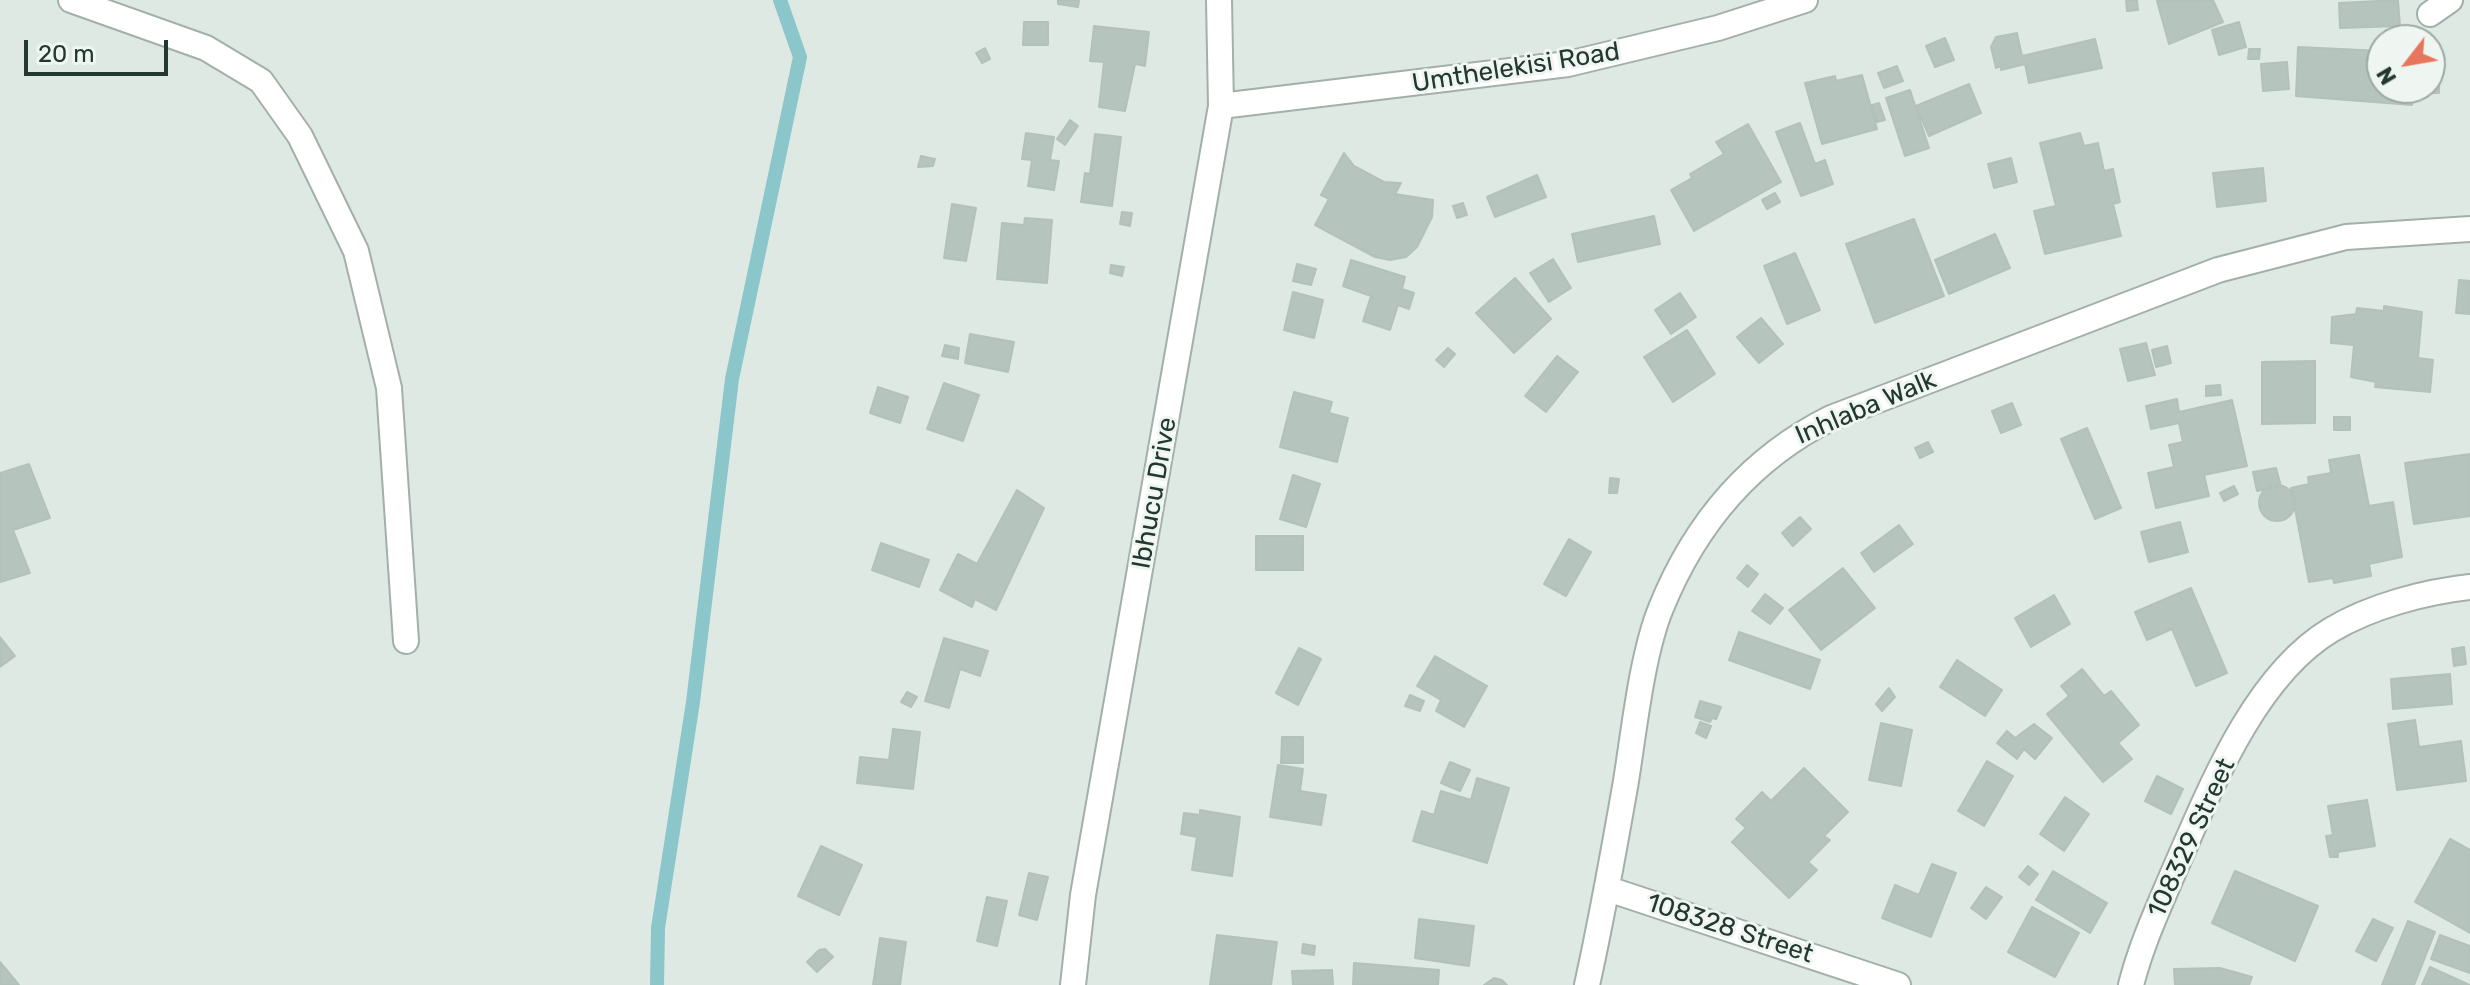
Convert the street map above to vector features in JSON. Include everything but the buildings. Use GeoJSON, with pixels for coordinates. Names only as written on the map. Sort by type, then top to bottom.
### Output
{"type":"FeatureCollection","features":[{"type":"Feature","properties":{"kind":"street"},"geometry":{"type":"LineString","coordinates":[[71,0],[206,48],[261,81],[300,136],[356,251],[389,388],[406,641]]}},
{"type":"Feature","properties":{"kind":"street","name":"Ibhucu Drive"},"geometry":{"type":"LineString","coordinates":[[1073,985],[1083,895],[1221,106],[1219,0]]}},
{"type":"Feature","properties":{"kind":"street","name":"Umthelekisi Road"},"geometry":{"type":"LineString","coordinates":[[1221,106],[1568,64],[1718,28],[1805,0]]}},
{"type":"Feature","properties":{"kind":"street"},"geometry":{"type":"LineString","coordinates":[[2430,14],[2450,0]]}},
{"type":"Feature","properties":{"kind":"street","name":"Inhlaba Walk"},"geometry":{"type":"LineString","coordinates":[[1587,985],[1608,889],[1639,701],[1660,610],[1702,527],[1727,495],[1774,451],[1831,418],[2218,270],[2346,237],[2470,229]]}},
{"type":"Feature","properties":{"kind":"street","name":"108329 Street"},"geometry":{"type":"LineString","coordinates":[[2131,985],[2145,939],[2211,784],[2269,689],[2309,648],[2348,621],[2405,601],[2470,587]]}},
{"type":"Feature","properties":{"kind":"street","name":"108328 Street"},"geometry":{"type":"LineString","coordinates":[[1608,889],[1898,985]]}},
{"type":"Feature","properties":{"kind":"waterway"},"geometry":{"type":"LineString","coordinates":[[657,985],[658,928],[693,702],[732,379],[800,57],[780,0]]}}]}
